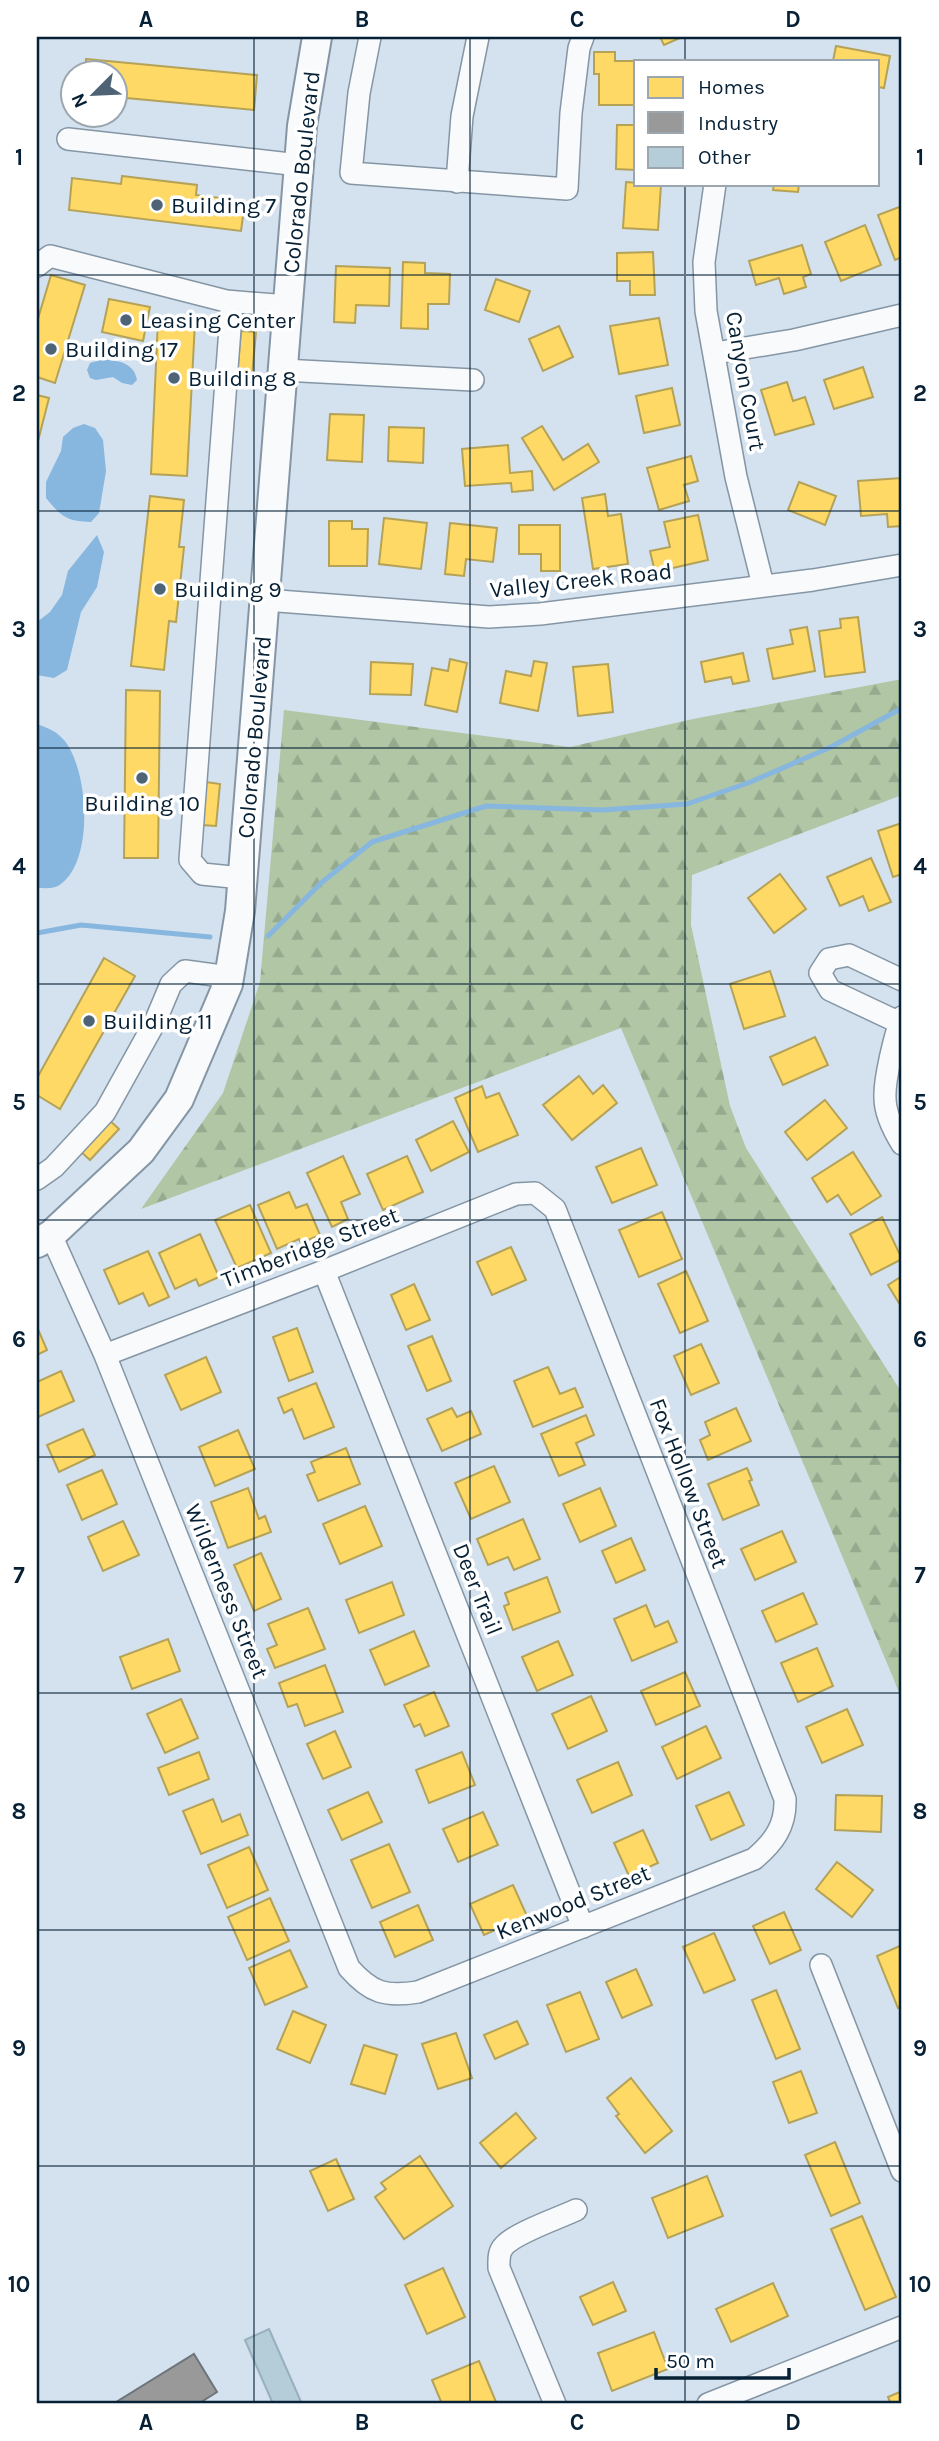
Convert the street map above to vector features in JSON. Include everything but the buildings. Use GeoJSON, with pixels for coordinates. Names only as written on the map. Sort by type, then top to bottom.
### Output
{"type":"FeatureCollection","features":[{"type":"Feature","properties":{"kind":"main road","name":"Colorado Boulevard"},"geometry":{"type":"LineString","coordinates":[[44,1239],[141,1151],[179,1099],[228,984],[240,911],[302,126],[317,37]]}},
{"type":"Feature","properties":{"kind":"street"},"geometry":{"type":"LineString","coordinates":[[370,37],[359,93],[351,173],[567,189],[571,113],[579,48],[583,37]]}},
{"type":"Feature","properties":{"kind":"street"},"geometry":{"type":"LineString","coordinates":[[457,182],[462,116],[478,37]]}},
{"type":"Feature","properties":{"kind":"street"},"geometry":{"type":"LineString","coordinates":[[68,138],[299,165]]}},
{"type":"Feature","properties":{"kind":"street","name":"Canyon Court"},"geometry":{"type":"LineString","coordinates":[[715,186],[704,262],[706,311],[736,477],[763,585]]}},
{"type":"Feature","properties":{"kind":"street"},"geometry":{"type":"LineString","coordinates":[[37,266],[50,256],[232,302],[288,306]]}},
{"type":"Feature","properties":{"kind":"street"},"geometry":{"type":"LineString","coordinates":[[232,302],[190,860],[202,874],[242,878]]}},
{"type":"Feature","properties":{"kind":"street"},"geometry":{"type":"LineString","coordinates":[[715,353],[794,340],[902,315]]}},
{"type":"Feature","properties":{"kind":"street"},"geometry":{"type":"LineString","coordinates":[[283,370],[473,380]]}},
{"type":"Feature","properties":{"kind":"street","name":"Valley Creek Road"},"geometry":{"type":"LineString","coordinates":[[265,600],[489,617],[540,614],[902,565]]}},
{"type":"Feature","properties":{"kind":"street"},"geometry":{"type":"LineString","coordinates":[[902,980],[849,955],[830,959],[820,973],[830,990],[901,1020],[894,1041],[885,1097],[890,1120],[902,1144]]}},
{"type":"Feature","properties":{"kind":"street"},"geometry":{"type":"LineString","coordinates":[[37,1179],[54,1167],[105,1112],[155,1022],[171,984],[185,971],[229,977]]}},
{"type":"Feature","properties":{"kind":"street","name":"Timberidge Street"},"geometry":{"type":"LineString","coordinates":[[105,1355],[516,1194],[535,1193]]}},
{"type":"Feature","properties":{"kind":"street","name":"Fox Hollow Street"},"geometry":{"type":"LineString","coordinates":[[535,1193],[555,1209],[785,1799]]}},
{"type":"Feature","properties":{"kind":"street","name":"Wilderness Street"},"geometry":{"type":"LineString","coordinates":[[44,1239],[105,1355],[349,1968]]}},
{"type":"Feature","properties":{"kind":"street","name":"Deer Trail"},"geometry":{"type":"LineString","coordinates":[[324,1271],[583,1927]]}},
{"type":"Feature","properties":{"kind":"street","name":"Kenwood Street"},"geometry":{"type":"LineString","coordinates":[[349,1968],[361,1982],[383,1994],[418,1992],[754,1859],[780,1831],[786,1815],[785,1799]]}},
{"type":"Feature","properties":{"kind":"street"},"geometry":{"type":"LineString","coordinates":[[821,1965],[902,2171]]}},
{"type":"Feature","properties":{"kind":"street"},"geometry":{"type":"LineString","coordinates":[[555,2404],[499,2268],[499,2255],[503,2246],[516,2237],[576,2210]]}},
{"type":"Feature","properties":{"kind":"street"},"geometry":{"type":"LineString","coordinates":[[708,2404],[902,2327]]}},
{"type":"Feature","properties":{"kind":"green space"},"geometry":{"type":"Polygon","coordinates":[[[902,679],[902,795],[692,875],[691,925],[730,1106],[746,1148],[902,1393],[902,1699],[621,1028],[141,1209],[223,1093],[260,982],[284,710],[570,747],[693,719],[902,679]]]}},
{"type":"Feature","properties":{"kind":"water"},"geometry":{"type":"Polygon","coordinates":[[[101,360],[129,366],[137,380],[132,385],[113,377],[96,380],[90,378],[87,370],[90,363],[101,360]]]}},
{"type":"Feature","properties":{"kind":"water"},"geometry":{"type":"Polygon","coordinates":[[[84,424],[95,428],[103,440],[106,471],[99,513],[91,522],[65,517],[46,498],[46,482],[61,451],[63,437],[73,428],[84,424]]]}},
{"type":"Feature","properties":{"kind":"water"},"geometry":{"type":"Polygon","coordinates":[[[97,535],[104,552],[97,587],[81,612],[67,670],[54,678],[37,675],[37,622],[50,612],[62,595],[68,571],[97,535]]]}},
{"type":"Feature","properties":{"kind":"water"},"geometry":{"type":"Polygon","coordinates":[[[37,724],[52,730],[64,740],[79,772],[83,794],[83,838],[78,858],[70,875],[58,886],[51,888],[37,888],[37,724]]]}},
{"type":"Feature","properties":{"kind":"waterway"},"geometry":{"type":"LineString","coordinates":[[268,936],[321,883],[372,842],[486,806],[602,810],[687,804],[748,783],[831,747],[902,708]]}},
{"type":"Feature","properties":{"kind":"waterway"},"geometry":{"type":"LineString","coordinates":[[37,933],[81,925],[210,937]]}},
{"type":"Feature","properties":{"kind":"place","name":"Building 7"},"geometry":{"type":"Point","coordinates":[157,205]}},
{"type":"Feature","properties":{"kind":"place","name":"Leasing Center"},"geometry":{"type":"Point","coordinates":[126,320]}},
{"type":"Feature","properties":{"kind":"place","name":"Building 17"},"geometry":{"type":"Point","coordinates":[51,349]}},
{"type":"Feature","properties":{"kind":"place","name":"Building 8"},"geometry":{"type":"Point","coordinates":[174,378]}},
{"type":"Feature","properties":{"kind":"place","name":"Building 9"},"geometry":{"type":"Point","coordinates":[160,589]}},
{"type":"Feature","properties":{"kind":"place","name":"Building 10"},"geometry":{"type":"Point","coordinates":[142,778]}},
{"type":"Feature","properties":{"kind":"place","name":"Building 11"},"geometry":{"type":"Point","coordinates":[89,1021]}}]}
